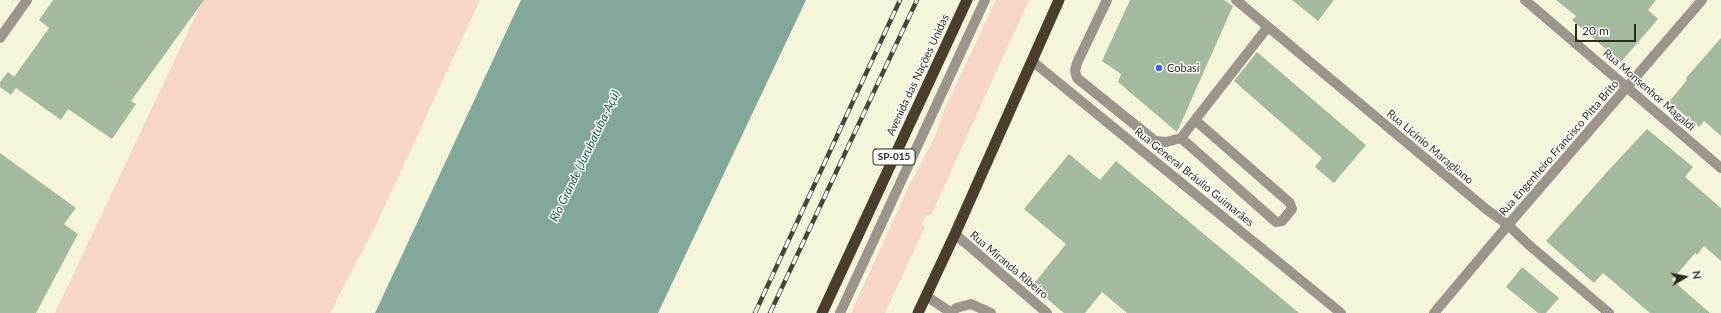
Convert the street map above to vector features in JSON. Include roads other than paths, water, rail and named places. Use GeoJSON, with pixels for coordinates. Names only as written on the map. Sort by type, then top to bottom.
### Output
{"type":"FeatureCollection","features":[{"type":"Feature","properties":{"kind":"highway","name":"Avenida das Nações Unidas"},"geometry":{"type":"LineString","coordinates":[[822,313],[967,0]]}},
{"type":"Feature","properties":{"kind":"highway"},"geometry":{"type":"LineString","coordinates":[[918,313],[955,234],[1059,0]]}},
{"type":"Feature","properties":{"kind":"street"},"geometry":{"type":"LineString","coordinates":[[0,38],[27,0]]}},
{"type":"Feature","properties":{"kind":"street"},"geometry":{"type":"LineString","coordinates":[[840,313],[985,0]]}},
{"type":"Feature","properties":{"kind":"street"},"geometry":{"type":"LineString","coordinates":[[1107,0],[1077,63],[1075,71],[1077,78],[1155,141],[1166,142],[1180,138],[1267,28]]}},
{"type":"Feature","properties":{"kind":"street","name":"Rua Licínio Maragliano"},"geometry":{"type":"LineString","coordinates":[[1236,0],[1267,28],[1486,209],[1508,225],[1529,245],[1609,313]]}},
{"type":"Feature","properties":{"kind":"street","name":"Rua Monsenhor Magaldi"},"geometry":{"type":"LineString","coordinates":[[1525,0],[1721,168]]}},
{"type":"Feature","properties":{"kind":"street","name":"Rua Engenheiro Francisco Pitta Brito"},"geometry":{"type":"LineString","coordinates":[[1434,313],[1702,0]]}},
{"type":"Feature","properties":{"kind":"street","name":"Rua General Bráulio Guimarães"},"geometry":{"type":"LineString","coordinates":[[1032,61],[1341,313]]}},
{"type":"Feature","properties":{"kind":"street"},"geometry":{"type":"LineString","coordinates":[[1180,138],[1276,222],[1282,221],[1292,209],[1290,203],[1195,120]]}},
{"type":"Feature","properties":{"kind":"street","name":"Rua Miranda Ribeiro"},"geometry":{"type":"LineString","coordinates":[[955,234],[1047,313]]}},
{"type":"Feature","properties":{"kind":"street"},"geometry":{"type":"LineString","coordinates":[[926,296],[952,313],[956,308],[971,304],[991,313]]}},
{"type":"Feature","properties":{"kind":"water","name":"Rio Grande (Jurubatuba-Açú)"},"geometry":{"type":"Polygon","coordinates":[[[521,0],[806,0],[658,313],[375,313],[521,0]]]}},
{"type":"Feature","properties":{"kind":"railway"},"geometry":{"type":"LineString","coordinates":[[755,313],[900,0]]}},
{"type":"Feature","properties":{"kind":"railway"},"geometry":{"type":"LineString","coordinates":[[770,313],[917,0]]}},
{"type":"Feature","properties":{"kind":"place","name":"Cobasi"},"geometry":{"type":"Point","coordinates":[1159,68]}}]}
